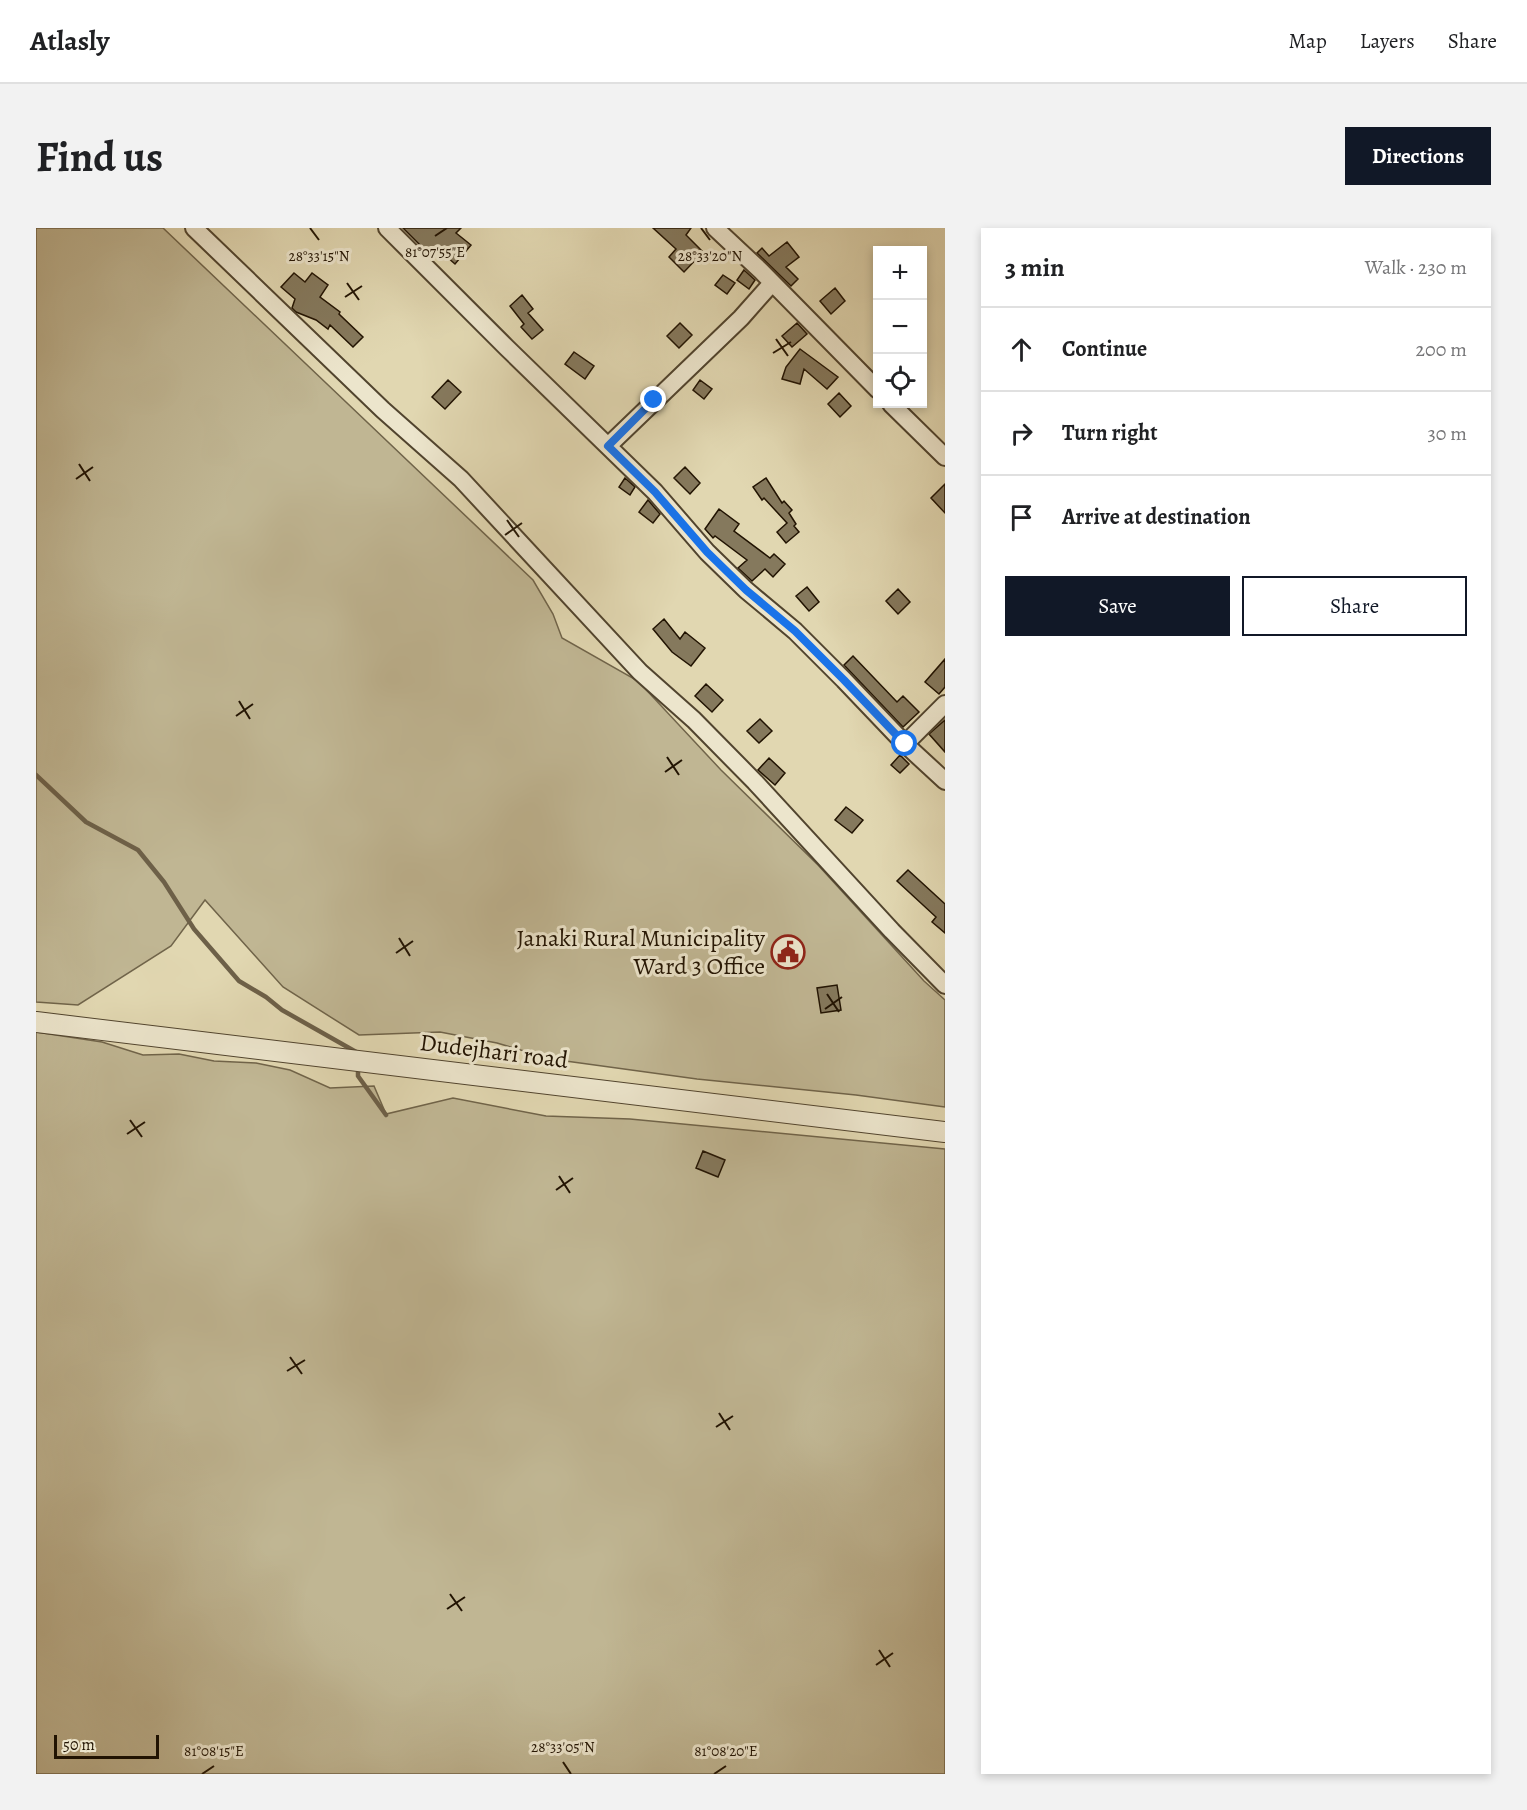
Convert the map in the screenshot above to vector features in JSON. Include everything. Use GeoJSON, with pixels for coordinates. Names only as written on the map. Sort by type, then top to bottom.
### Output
{"type":"FeatureCollection","features":[{"type":"Feature","properties":{"kind":"street"},"geometry":{"type":"LineString","coordinates":[[195,228],[366,394],[461,479],[592,618],[639,672],[694,720],[755,782],[945,985]]}},
{"type":"Feature","properties":{"kind":"street"},"geometry":{"type":"LineString","coordinates":[[387,228],[655,492],[707,552],[746,590],[795,631],[905,744],[945,780]]}},
{"type":"Feature","properties":{"kind":"street"},"geometry":{"type":"LineString","coordinates":[[715,228],[873,385]]}},
{"type":"Feature","properties":{"kind":"street"},"geometry":{"type":"LineString","coordinates":[[608,446],[741,318],[772,283]]}},
{"type":"Feature","properties":{"kind":"street"},"geometry":{"type":"LineString","coordinates":[[895,408],[945,457]]}},
{"type":"Feature","properties":{"kind":"street"},"geometry":{"type":"LineString","coordinates":[[905,744],[945,704]]}},
{"type":"Feature","properties":{"kind":"street","name":"Dudejhari road"},"geometry":{"type":"LineString","coordinates":[[36,1022],[945,1132]]}},
{"type":"Feature","properties":{"kind":"shaded area"},"geometry":{"type":"Polygon","coordinates":[[[36,228],[163,228],[533,580],[553,614],[562,638],[638,681],[721,770],[818,865],[924,981],[945,1000],[945,1107],[856,1095],[697,1079],[551,1059],[497,1043],[440,1032],[359,1035],[283,987],[205,900],[171,946],[78,1005],[36,1002],[36,228]]]}},
{"type":"Feature","properties":{"kind":"shaded area"},"geometry":{"type":"Polygon","coordinates":[[[36,1032],[102,1042],[143,1055],[179,1054],[214,1061],[256,1063],[290,1070],[330,1088],[374,1086],[386,1114],[453,1098],[546,1116],[630,1119],[945,1149],[945,1774],[36,1774],[36,1032]]]}},
{"type":"Feature","properties":{"kind":"building"},"geometry":{"type":"Polygon","coordinates":[[[403,228],[461,228],[456,233],[471,245],[455,264],[438,249],[431,256],[403,228]]]}},
{"type":"Feature","properties":{"kind":"building"},"geometry":{"type":"Polygon","coordinates":[[[653,228],[691,228],[686,235],[703,252],[684,272],[669,257],[676,249],[653,228]]]}},
{"type":"Feature","properties":{"kind":"building"},"geometry":{"type":"Polygon","coordinates":[[[787,242],[799,257],[786,267],[798,279],[791,286],[757,253],[762,248],[769,256],[787,242]]]}},
{"type":"Feature","properties":{"kind":"building"},"geometry":{"type":"Polygon","coordinates":[[[744,270],[755,280],[749,289],[737,280],[744,270]]]}},
{"type":"Feature","properties":{"kind":"building"},"geometry":{"type":"Polygon","coordinates":[[[294,273],[305,282],[312,273],[328,285],[320,297],[340,312],[339,314],[363,337],[353,347],[330,325],[328,329],[292,308],[295,299],[281,287],[294,273]]]}},
{"type":"Feature","properties":{"kind":"building"},"geometry":{"type":"Polygon","coordinates":[[[723,275],[735,283],[727,294],[715,285],[723,275]]]}},
{"type":"Feature","properties":{"kind":"building"},"geometry":{"type":"Polygon","coordinates":[[[835,288],[845,301],[831,314],[820,301],[835,288]]]}},
{"type":"Feature","properties":{"kind":"building"},"geometry":{"type":"Polygon","coordinates":[[[522,295],[533,309],[528,313],[543,330],[532,339],[521,327],[524,324],[510,306],[522,295]]]}},
{"type":"Feature","properties":{"kind":"building"},"geometry":{"type":"Polygon","coordinates":[[[680,323],[692,335],[679,348],[667,336],[680,323]]]}},
{"type":"Feature","properties":{"kind":"building"},"geometry":{"type":"Polygon","coordinates":[[[797,323],[807,334],[792,347],[782,336],[797,323]]]}},
{"type":"Feature","properties":{"kind":"building"},"geometry":{"type":"Polygon","coordinates":[[[800,349],[838,377],[827,389],[804,369],[800,384],[782,379],[786,367],[800,349]]]}},
{"type":"Feature","properties":{"kind":"building"},"geometry":{"type":"Polygon","coordinates":[[[574,352],[594,366],[585,379],[565,364],[574,352]]]}},
{"type":"Feature","properties":{"kind":"building"},"geometry":{"type":"Polygon","coordinates":[[[448,380],[461,392],[445,409],[432,397],[448,380]]]}},
{"type":"Feature","properties":{"kind":"building"},"geometry":{"type":"Polygon","coordinates":[[[700,380],[712,389],[704,399],[693,390],[700,380]]]}},
{"type":"Feature","properties":{"kind":"building"},"geometry":{"type":"Polygon","coordinates":[[[839,393],[851,406],[840,417],[828,404],[839,393]]]}},
{"type":"Feature","properties":{"kind":"building"},"geometry":{"type":"Polygon","coordinates":[[[685,467],[700,483],[690,494],[674,478],[685,467]]]}},
{"type":"Feature","properties":{"kind":"building"},"geometry":{"type":"Polygon","coordinates":[[[625,478],[635,487],[630,495],[619,487],[625,478]]]}},
{"type":"Feature","properties":{"kind":"building"},"geometry":{"type":"Polygon","coordinates":[[[766,478],[782,503],[784,501],[792,510],[789,513],[799,532],[786,543],[777,532],[787,523],[764,498],[762,500],[753,487],[766,478]]]}},
{"type":"Feature","properties":{"kind":"building"},"geometry":{"type":"Polygon","coordinates":[[[945,484],[945,513],[931,498],[945,484]]]}},
{"type":"Feature","properties":{"kind":"building"},"geometry":{"type":"Polygon","coordinates":[[[648,500],[660,514],[653,523],[639,512],[648,500]]]}},
{"type":"Feature","properties":{"kind":"building"},"geometry":{"type":"Polygon","coordinates":[[[719,509],[739,524],[734,531],[770,558],[774,554],[785,564],[773,577],[765,569],[752,581],[738,568],[747,560],[715,536],[713,538],[705,529],[719,509]]]}},
{"type":"Feature","properties":{"kind":"building"},"geometry":{"type":"Polygon","coordinates":[[[807,587],[819,602],[809,611],[796,596],[807,587]]]}},
{"type":"Feature","properties":{"kind":"building"},"geometry":{"type":"Polygon","coordinates":[[[898,589],[910,602],[898,614],[886,601],[898,589]]]}},
{"type":"Feature","properties":{"kind":"building"},"geometry":{"type":"Polygon","coordinates":[[[664,619],[680,639],[685,632],[705,648],[691,666],[672,652],[653,629],[664,619]]]}},
{"type":"Feature","properties":{"kind":"building"},"geometry":{"type":"Polygon","coordinates":[[[853,656],[897,702],[903,696],[919,712],[903,727],[844,665],[853,656]]]}},
{"type":"Feature","properties":{"kind":"building"},"geometry":{"type":"Polygon","coordinates":[[[945,659],[945,687],[939,694],[925,682],[945,659]]]}},
{"type":"Feature","properties":{"kind":"building"},"geometry":{"type":"Polygon","coordinates":[[[706,684],[723,700],[712,712],[695,696],[706,684]]]}},
{"type":"Feature","properties":{"kind":"building"},"geometry":{"type":"Polygon","coordinates":[[[760,719],[772,731],[759,743],[747,731],[760,719]]]}},
{"type":"Feature","properties":{"kind":"building"},"geometry":{"type":"Polygon","coordinates":[[[945,720],[945,752],[929,734],[945,720]]]}},
{"type":"Feature","properties":{"kind":"building"},"geometry":{"type":"Polygon","coordinates":[[[900,755],[909,764],[900,773],[891,765],[900,755]]]}},
{"type":"Feature","properties":{"kind":"building"},"geometry":{"type":"Polygon","coordinates":[[[769,758],[785,773],[775,785],[758,770],[769,758]]]}},
{"type":"Feature","properties":{"kind":"building"},"geometry":{"type":"Polygon","coordinates":[[[846,807],[863,820],[852,833],[835,820],[846,807]]]}},
{"type":"Feature","properties":{"kind":"building"},"geometry":{"type":"Polygon","coordinates":[[[908,870],[945,904],[945,933],[932,922],[936,917],[897,881],[908,870]]]}},
{"type":"Feature","properties":{"kind":"building"},"geometry":{"type":"Polygon","coordinates":[[[837,985],[841,1010],[821,1013],[817,988],[837,985]]]}},
{"type":"Feature","properties":{"kind":"building"},"geometry":{"type":"Polygon","coordinates":[[[703,1151],[725,1160],[718,1177],[696,1168],[703,1151]]]}},
{"type":"Feature","properties":{"kind":"waterway"},"geometry":{"type":"LineString","coordinates":[[36,775],[86,822],[138,850],[164,882],[194,929],[239,981],[266,997],[282,1010],[358,1053]]}},
{"type":"Feature","properties":{"kind":"waterway"},"geometry":{"type":"LineString","coordinates":[[358,1072],[358,1076],[386,1115]]}},
{"type":"Feature","properties":{"kind":"place","name":"Janaki Rural Municipality Ward 3 Office"},"geometry":{"type":"Point","coordinates":[788,952]}},
{"type":"Feature","properties":{"kind":"route"},"geometry":{"type":"LineString","coordinates":[[654,400],[608,446],[655,492],[707,552],[746,590],[795,631],[905,744]]}}]}
